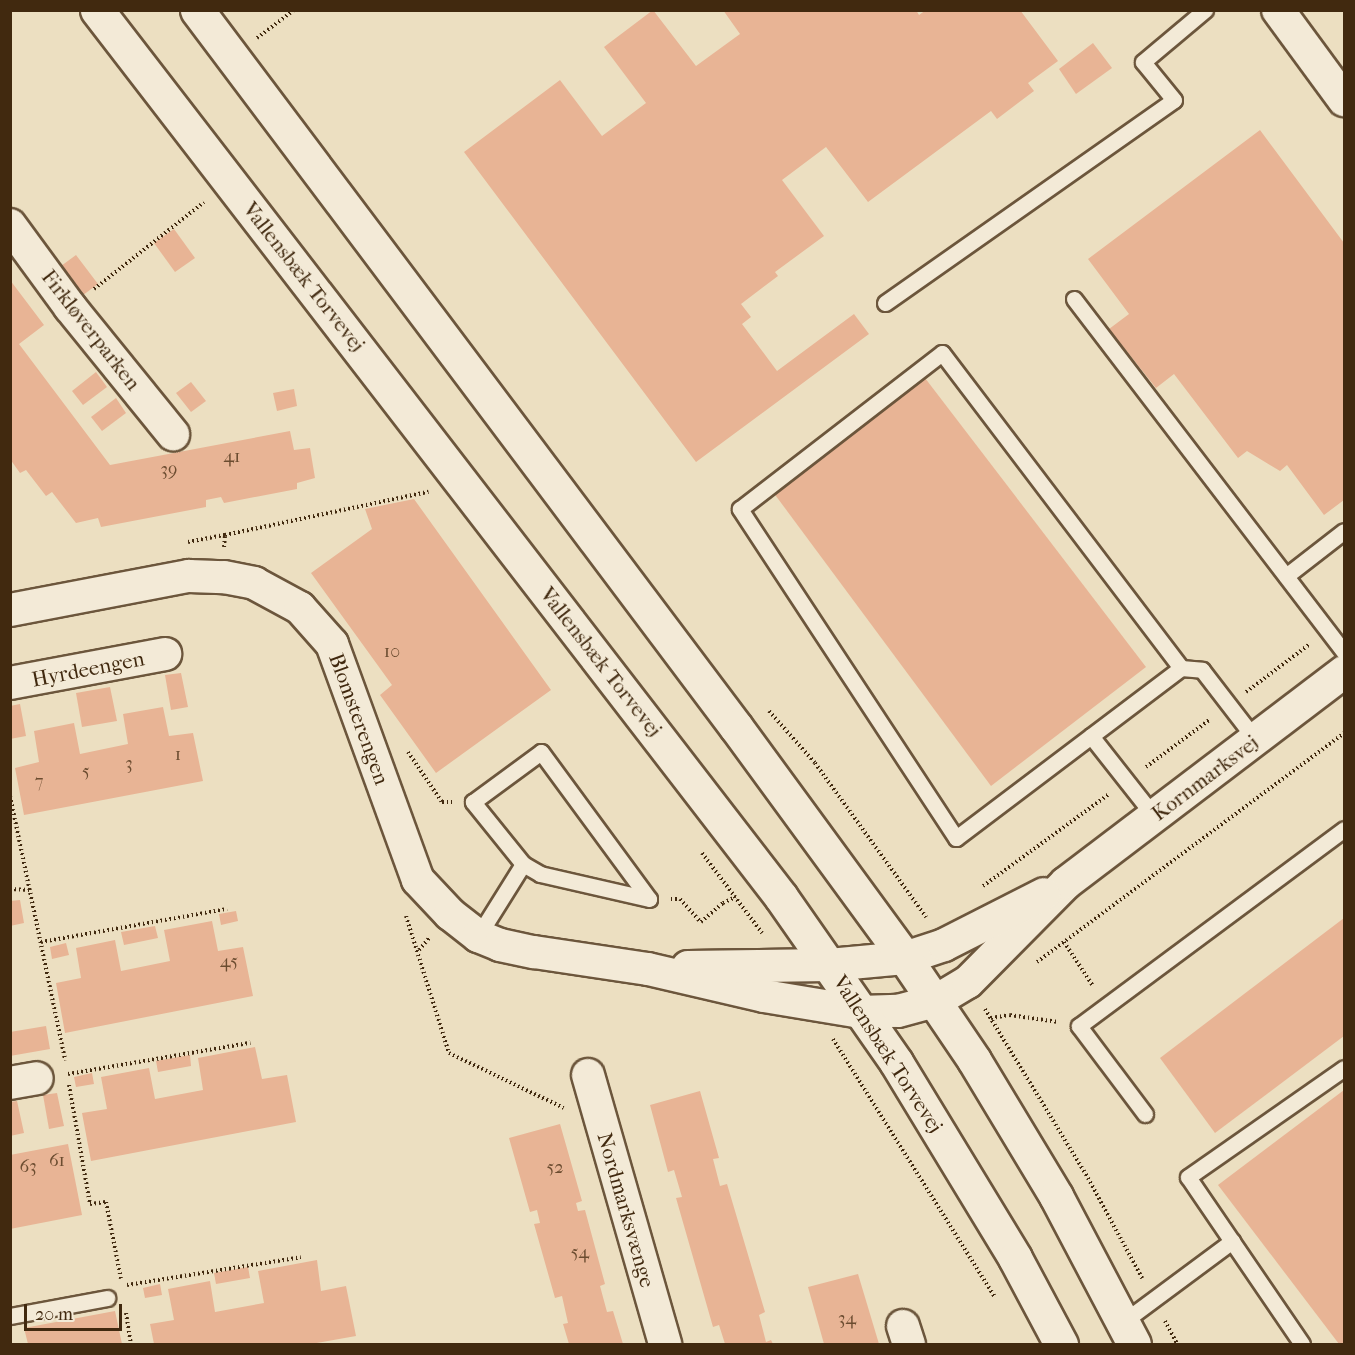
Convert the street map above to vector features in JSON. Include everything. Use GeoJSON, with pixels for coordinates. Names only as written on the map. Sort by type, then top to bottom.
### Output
{"type":"FeatureCollection","features":[{"type":"Feature","properties":{"kind":"street","name":"Vallensbæk Torvevej"},"geometry":{"type":"LineString","coordinates":[[97,10],[727,826],[830,965],[973,1186],[1016,1258],[1061,1344]]}},
{"type":"Feature","properties":{"kind":"street"},"geometry":{"type":"LineString","coordinates":[[197,10],[736,727],[936,1001],[1056,1196],[1129,1333]]}},
{"type":"Feature","properties":{"kind":"street"},"geometry":{"type":"LineString","coordinates":[[1278,10],[1344,100]]}},
{"type":"Feature","properties":{"kind":"street","name":"Firkløverparken"},"geometry":{"type":"LineString","coordinates":[[10,225],[70,307],[172,434]]}},
{"type":"Feature","properties":{"kind":"street","name":"Blomsterengen"},"geometry":{"type":"LineString","coordinates":[[10,610],[189,576],[224,577],[255,583],[300,608],[332,644],[418,880],[450,914],[478,936],[500,945],[534,952],[648,969],[764,996],[861,1012],[898,1011],[936,1001]]}},
{"type":"Feature","properties":{"kind":"street","name":"Hyrdeengen"},"geometry":{"type":"LineString","coordinates":[[10,684],[165,654]]}},
{"type":"Feature","properties":{"kind":"street","name":"Kornmarksvej"},"geometry":{"type":"LineString","coordinates":[[936,1001],[981,970],[1066,883],[1344,672]]}},
{"type":"Feature","properties":{"kind":"street","name":"Kornmarksvej"},"geometry":{"type":"LineString","coordinates":[[905,958],[944,945],[1066,883]]}},
{"type":"Feature","properties":{"kind":"street","name":"Blomsterengen"},"geometry":{"type":"LineString","coordinates":[[648,969],[784,964],[830,965],[905,958]]}},
{"type":"Feature","properties":{"kind":"street","name":"Nordmarksvænge"},"geometry":{"type":"LineString","coordinates":[[588,1075],[665,1344]]}},
{"type":"Feature","properties":{"kind":"lane"},"geometry":{"type":"LineString","coordinates":[[885,303],[1174,100],[1143,62],[1205,10]]}},
{"type":"Feature","properties":{"kind":"lane"},"geometry":{"type":"LineString","coordinates":[[1074,299],[1344,652]]}},
{"type":"Feature","properties":{"kind":"lane"},"geometry":{"type":"LineString","coordinates":[[1181,668],[942,353],[740,509],[956,838],[1181,668],[1202,670],[1256,740]]}},
{"type":"Feature","properties":{"kind":"lane"},"geometry":{"type":"LineString","coordinates":[[1286,576],[1344,531]]}},
{"type":"Feature","properties":{"kind":"lane"},"geometry":{"type":"LineString","coordinates":[[1091,736],[1154,816]]}},
{"type":"Feature","properties":{"kind":"lane"},"geometry":{"type":"LineString","coordinates":[[541,752],[649,898],[540,874],[523,864],[472,802],[541,752]]}},
{"type":"Feature","properties":{"kind":"lane"},"geometry":{"type":"LineString","coordinates":[[1144,1114],[1079,1026],[1344,829]]}},
{"type":"Feature","properties":{"kind":"lane"},"geometry":{"type":"LineString","coordinates":[[478,936],[523,864]]}},
{"type":"Feature","properties":{"kind":"lane"},"geometry":{"type":"LineString","coordinates":[[1302,1344],[1188,1177],[1344,1068]]}},
{"type":"Feature","properties":{"kind":"lane"},"geometry":{"type":"LineString","coordinates":[[1129,1333],[1232,1241]]}},
{"type":"Feature","properties":{"kind":"lane"},"geometry":{"type":"LineString","coordinates":[[10,1316],[107,1298]]}},
{"type":"Feature","properties":{"kind":"path"},"geometry":{"type":"LineString","coordinates":[[232,56],[294,10]]}},
{"type":"Feature","properties":{"kind":"path"},"geometry":{"type":"LineString","coordinates":[[70,307],[209,198]]}},
{"type":"Feature","properties":{"kind":"path"},"geometry":{"type":"LineString","coordinates":[[224,577],[225,534],[435,490]]}},
{"type":"Feature","properties":{"kind":"path"},"geometry":{"type":"LineString","coordinates":[[1035,963],[1344,733]]}},
{"type":"Feature","properties":{"kind":"path"},"geometry":{"type":"LineString","coordinates":[[369,744],[400,740],[442,802],[472,802]]}},
{"type":"Feature","properties":{"kind":"path"},"geometry":{"type":"LineString","coordinates":[[815,763],[931,923]]}},
{"type":"Feature","properties":{"kind":"path"},"geometry":{"type":"LineString","coordinates":[[819,781],[825,777]]}},
{"type":"Feature","properties":{"kind":"path"},"geometry":{"type":"LineString","coordinates":[[699,850],[784,964]]}},
{"type":"Feature","properties":{"kind":"path"},"geometry":{"type":"LineString","coordinates":[[10,889],[30,890]]}},
{"type":"Feature","properties":{"kind":"path"},"geometry":{"type":"LineString","coordinates":[[649,898],[680,898],[701,922],[723,903],[736,897]]}},
{"type":"Feature","properties":{"kind":"path"},"geometry":{"type":"LineString","coordinates":[[41,942],[227,909]]}},
{"type":"Feature","properties":{"kind":"path"},"geometry":{"type":"LineString","coordinates":[[1064,942],[1106,1006]]}},
{"type":"Feature","properties":{"kind":"path"},"geometry":{"type":"LineString","coordinates":[[811,1004],[1000,1304]]}},
{"type":"Feature","properties":{"kind":"path"},"geometry":{"type":"LineString","coordinates":[[991,1018],[1010,1015],[1079,1026]]}},
{"type":"Feature","properties":{"kind":"path"},"geometry":{"type":"LineString","coordinates":[[24,1081],[250,1043]]}},
{"type":"Feature","properties":{"kind":"path"},"geometry":{"type":"LineString","coordinates":[[107,1298],[122,1286],[301,1257]]}},
{"type":"Feature","properties":{"kind":"building"},"geometry":{"type":"Polygon","coordinates":[[[653,10],[696,66],[740,34],[723,10],[916,10],[919,15],[926,10],[1020,10],[1058,61],[1028,83],[1034,91],[997,119],[991,111],[868,202],[826,147],[782,180],[824,236],[775,272],[778,276],[741,304],[751,317],[742,324],[777,371],[854,314],[869,334],[696,462],[464,152],[560,80],[602,136],[646,103],[604,47],[653,10]]]}},
{"type":"Feature","properties":{"kind":"building"},"geometry":{"type":"Polygon","coordinates":[[[1093,43],[1112,68],[1076,94],[1059,69],[1093,43]]]}},
{"type":"Feature","properties":{"kind":"building"},"geometry":{"type":"Polygon","coordinates":[[[1260,130],[1344,243],[1344,500],[1324,515],[1287,465],[1280,471],[1247,451],[1238,458],[1174,374],[1156,388],[1109,329],[1129,314],[1088,259],[1260,130]]]}},
{"type":"Feature","properties":{"kind":"building"},"geometry":{"type":"Polygon","coordinates":[[[174,229],[195,258],[175,272],[154,243],[174,229]]]}},
{"type":"Feature","properties":{"kind":"building"},"geometry":{"type":"Polygon","coordinates":[[[76,255],[98,284],[79,298],[72,287],[76,285],[61,266],[76,255]]]}},
{"type":"Feature","properties":{"kind":"building"},"geometry":{"type":"Polygon","coordinates":[[[10,280],[44,325],[19,344],[110,465],[290,431],[294,450],[310,448],[315,478],[297,483],[297,489],[224,503],[221,497],[206,500],[206,507],[101,527],[98,518],[76,523],[52,492],[46,496],[26,470],[20,473],[10,459],[10,280]]]}},
{"type":"Feature","properties":{"kind":"building"},"geometry":{"type":"Polygon","coordinates":[[[96,372],[107,387],[83,405],[72,391],[96,372]]]}},
{"type":"Feature","properties":{"kind":"building"},"geometry":{"type":"Polygon","coordinates":[[[925,378],[1146,667],[991,786],[773,492],[925,378]]]}},
{"type":"Feature","properties":{"kind":"building"},"geometry":{"type":"Polygon","coordinates":[[[191,382],[206,401],[191,412],[176,393],[191,382]]]}},
{"type":"Feature","properties":{"kind":"building"},"geometry":{"type":"Polygon","coordinates":[[[294,389],[297,406],[277,411],[273,393],[294,389]]]}},
{"type":"Feature","properties":{"kind":"building"},"geometry":{"type":"Polygon","coordinates":[[[116,398],[126,413],[102,431],[91,417],[116,398]]]}},
{"type":"Feature","properties":{"kind":"building"},"geometry":{"type":"Polygon","coordinates":[[[414,499],[551,690],[436,773],[380,695],[392,685],[311,573],[372,529],[365,509],[414,499]]]}},
{"type":"Feature","properties":{"kind":"building"},"geometry":{"type":"Polygon","coordinates":[[[181,673],[188,707],[171,710],[165,675],[181,673]]]}},
{"type":"Feature","properties":{"kind":"building"},"geometry":{"type":"Polygon","coordinates":[[[110,687],[117,721],[82,727],[76,693],[110,687]]]}},
{"type":"Feature","properties":{"kind":"building"},"geometry":{"type":"Polygon","coordinates":[[[20,704],[26,736],[10,739],[10,706],[20,704]]]}},
{"type":"Feature","properties":{"kind":"building"},"geometry":{"type":"Polygon","coordinates":[[[163,707],[169,736],[193,733],[203,781],[24,815],[15,768],[39,762],[34,731],[74,723],[80,754],[128,744],[123,714],[163,707]]]}},
{"type":"Feature","properties":{"kind":"building"},"geometry":{"type":"Polygon","coordinates":[[[20,900],[24,923],[10,926],[10,901],[20,900]]]}},
{"type":"Feature","properties":{"kind":"building"},"geometry":{"type":"Polygon","coordinates":[[[236,911],[238,921],[221,925],[219,914],[236,911]]]}},
{"type":"Feature","properties":{"kind":"building"},"geometry":{"type":"Polygon","coordinates":[[[1344,918],[1344,1036],[1215,1133],[1160,1058],[1344,918]]]}},
{"type":"Feature","properties":{"kind":"building"},"geometry":{"type":"Polygon","coordinates":[[[212,921],[218,951],[243,947],[253,996],[65,1033],[56,983],[81,978],[76,948],[115,940],[121,971],[170,961],[164,930],[212,921]]]}},
{"type":"Feature","properties":{"kind":"building"},"geometry":{"type":"Polygon","coordinates":[[[155,926],[158,938],[124,945],[121,932],[155,926]]]}},
{"type":"Feature","properties":{"kind":"building"},"geometry":{"type":"Polygon","coordinates":[[[66,943],[69,955],[52,959],[50,947],[66,943]]]}},
{"type":"Feature","properties":{"kind":"building"},"geometry":{"type":"Polygon","coordinates":[[[46,1026],[50,1049],[10,1056],[10,1032],[46,1026]]]}},
{"type":"Feature","properties":{"kind":"building"},"geometry":{"type":"Polygon","coordinates":[[[255,1047],[262,1079],[287,1075],[296,1122],[91,1161],[82,1113],[107,1109],[101,1077],[149,1068],[155,1099],[203,1090],[198,1058],[255,1047]]]}},
{"type":"Feature","properties":{"kind":"building"},"geometry":{"type":"Polygon","coordinates":[[[190,1055],[191,1066],[158,1072],[156,1061],[190,1055]]]}},
{"type":"Feature","properties":{"kind":"building"},"geometry":{"type":"Polygon","coordinates":[[[92,1073],[94,1084],[76,1087],[74,1077],[92,1073]]]}},
{"type":"Feature","properties":{"kind":"building"},"geometry":{"type":"Polygon","coordinates":[[[1344,1090],[1344,1344],[1339,1344],[1218,1185],[1344,1090]]]}},
{"type":"Feature","properties":{"kind":"building"},"geometry":{"type":"Polygon","coordinates":[[[700,1091],[719,1158],[713,1159],[720,1186],[727,1184],[765,1312],[759,1315],[766,1342],[771,1340],[773,1344],[725,1344],[719,1325],[713,1327],[676,1198],[682,1197],[674,1170],[668,1172],[650,1105],[700,1091]]]}},
{"type":"Feature","properties":{"kind":"building"},"geometry":{"type":"Polygon","coordinates":[[[57,1093],[64,1126],[49,1129],[43,1095],[57,1093]]]}},
{"type":"Feature","properties":{"kind":"building"},"geometry":{"type":"Polygon","coordinates":[[[17,1101],[24,1133],[10,1136],[10,1102],[17,1101]]]}},
{"type":"Feature","properties":{"kind":"building"},"geometry":{"type":"Polygon","coordinates":[[[560,1124],[582,1201],[576,1203],[578,1211],[585,1210],[605,1284],[600,1286],[607,1312],[613,1311],[623,1344],[569,1344],[563,1324],[568,1323],[562,1296],[555,1298],[534,1224],[540,1223],[537,1210],[530,1212],[509,1138],[560,1124]]]}},
{"type":"Feature","properties":{"kind":"building"},"geometry":{"type":"Polygon","coordinates":[[[68,1144],[82,1215],[10,1229],[10,1155],[68,1144]]]}},
{"type":"Feature","properties":{"kind":"building"},"geometry":{"type":"Polygon","coordinates":[[[317,1260],[321,1291],[346,1286],[356,1336],[311,1344],[154,1344],[150,1324],[174,1320],[168,1289],[210,1281],[215,1312],[264,1303],[258,1271],[317,1260]]]}},
{"type":"Feature","properties":{"kind":"building"},"geometry":{"type":"Polygon","coordinates":[[[248,1267],[250,1278],[216,1284],[214,1273],[248,1267]]]}},
{"type":"Feature","properties":{"kind":"building"},"geometry":{"type":"Polygon","coordinates":[[[858,1274],[879,1344],[824,1344],[808,1287],[858,1274]]]}},
{"type":"Feature","properties":{"kind":"building"},"geometry":{"type":"Polygon","coordinates":[[[160,1284],[162,1295],[145,1298],[143,1288],[160,1284]]]}},
{"type":"Feature","properties":{"kind":"building"},"geometry":{"type":"Polygon","coordinates":[[[115,1311],[122,1344],[28,1344],[24,1328],[115,1311]]]}}]}
